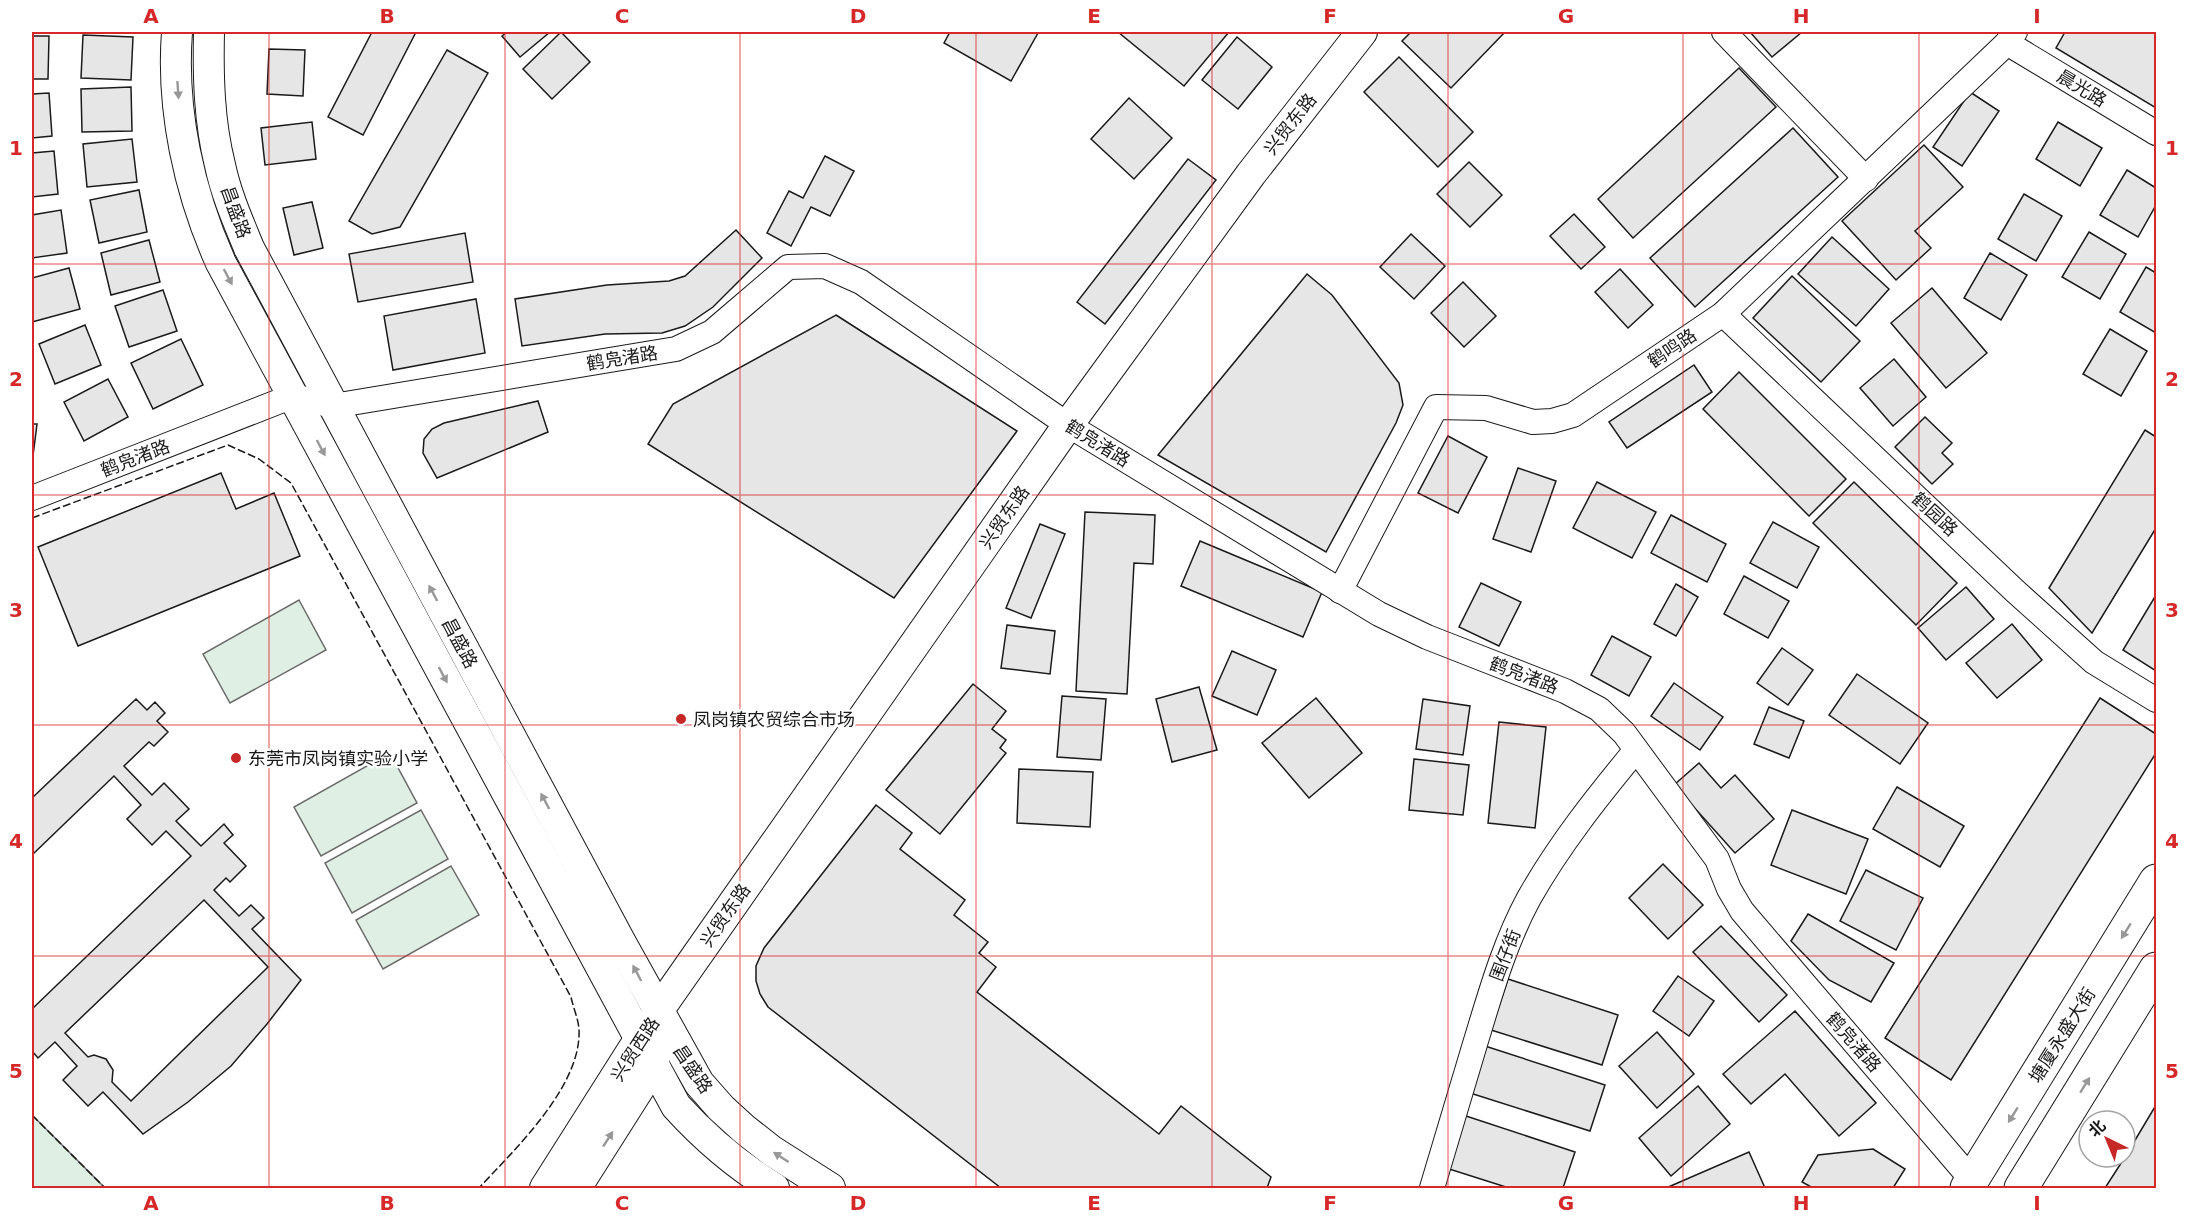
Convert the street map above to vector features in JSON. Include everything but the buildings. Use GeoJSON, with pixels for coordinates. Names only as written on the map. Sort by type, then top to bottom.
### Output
{"type":"FeatureCollection","features":[{"type":"Feature","properties":{"kind":"main road","name":"塘厦永盛大街"},"geometry":{"type":"LineString","coordinates":[[1970,1184],[2157,881]]}},
{"type":"Feature","properties":{"kind":"main road"},"geometry":{"type":"LineString","coordinates":[[2021,1188],[2157,969]]}},
{"type":"Feature","properties":{"kind":"street","name":"昌盛路"},"geometry":{"type":"LineString","coordinates":[[177,32],[179,105],[183,138],[197,202],[207,234],[220,263],[676,1106],[719,1148],[774,1188]]}},
{"type":"Feature","properties":{"kind":"street","name":"昌盛路"},"geometry":{"type":"LineString","coordinates":[[208,32],[213,133],[220,166],[231,202],[266,282],[658,1011],[699,1083],[721,1108],[772,1151],[830,1188]]}},
{"type":"Feature","properties":{"kind":"street","name":"兴贸东路"},"geometry":{"type":"LineString","coordinates":[[658,1011],[1068,425],[1251,174],[1362,32]]}},
{"type":"Feature","properties":{"kind":"street"},"geometry":{"type":"LineString","coordinates":[[1724,32],[1866,178]]}},
{"type":"Feature","properties":{"kind":"street","name":"鹤鸣路"},"geometry":{"type":"LineString","coordinates":[[1340,591],[1436,407],[1486,408],[1533,422],[1552,421],[1573,415],[1723,314],[2011,38]]}},
{"type":"Feature","properties":{"kind":"street","name":"晨光路"},"geometry":{"type":"LineString","coordinates":[[2011,38],[2157,133]]}},
{"type":"Feature","properties":{"kind":"street","name":"鹤凫渚路"},"geometry":{"type":"LineString","coordinates":[[32,498],[293,396],[333,406],[676,349],[712,332],[788,267],[825,266],[861,282],[1068,425],[1379,614],[1427,637],[1574,695],[1599,709],[1623,733],[1717,859],[1729,889],[1742,911],[1970,1184]]}},
{"type":"Feature","properties":{"kind":"street","name":"鹤园路"},"geometry":{"type":"LineString","coordinates":[[1723,314],[2015,591],[2094,662],[2157,700]]}},
{"type":"Feature","properties":{"kind":"street","name":"围仔街"},"geometry":{"type":"LineString","coordinates":[[1432,1188],[1493,985],[1504,953],[1529,899],[1561,846],[1636,750]]}},
{"type":"Feature","properties":{"kind":"street","name":"兴贸西路"},"geometry":{"type":"LineString","coordinates":[[576,1188],[647,1052],[658,1011]]}},
{"type":"Feature","properties":{"kind":"street","name":"兴贸西路"},"geometry":{"type":"LineString","coordinates":[[545,1188],[647,1052]]}},
{"type":"Feature","properties":{"kind":"green space"},"geometry":{"type":"Polygon","coordinates":[[[299,600],[326,650],[230,703],[203,654],[299,600]]]}},
{"type":"Feature","properties":{"kind":"green space"},"geometry":{"type":"Polygon","coordinates":[[[390,753],[417,803],[321,856],[294,807],[390,753]]]}},
{"type":"Feature","properties":{"kind":"green space"},"geometry":{"type":"Polygon","coordinates":[[[421,810],[448,859],[352,913],[325,863],[421,810]]]}},
{"type":"Feature","properties":{"kind":"green space"},"geometry":{"type":"Polygon","coordinates":[[[451,866],[479,915],[383,969],[356,920],[451,866]]]}},
{"type":"Feature","properties":{"kind":"green space"},"geometry":{"type":"Polygon","coordinates":[[[32,1115],[105,1188],[32,1188],[32,1115]]]}},
{"type":"Feature","properties":{"kind":"fence"},"geometry":{"type":"LineString","coordinates":[[32,518],[228,445],[259,459],[291,483],[571,997],[577,1017],[579,1029],[577,1051],[570,1072],[558,1094],[527,1136],[479,1188]]}},
{"type":"Feature","properties":{"kind":"fence"},"geometry":{"type":"LineString","coordinates":[[32,1115],[105,1188]]}},
{"type":"Feature","properties":{"kind":"place","name":"凤岗镇农贸综合市场"},"geometry":{"type":"Point","coordinates":[681,719]}},
{"type":"Feature","properties":{"kind":"place","name":"东莞市凤岗镇实验小学"},"geometry":{"type":"Point","coordinates":[236,758]}}]}
